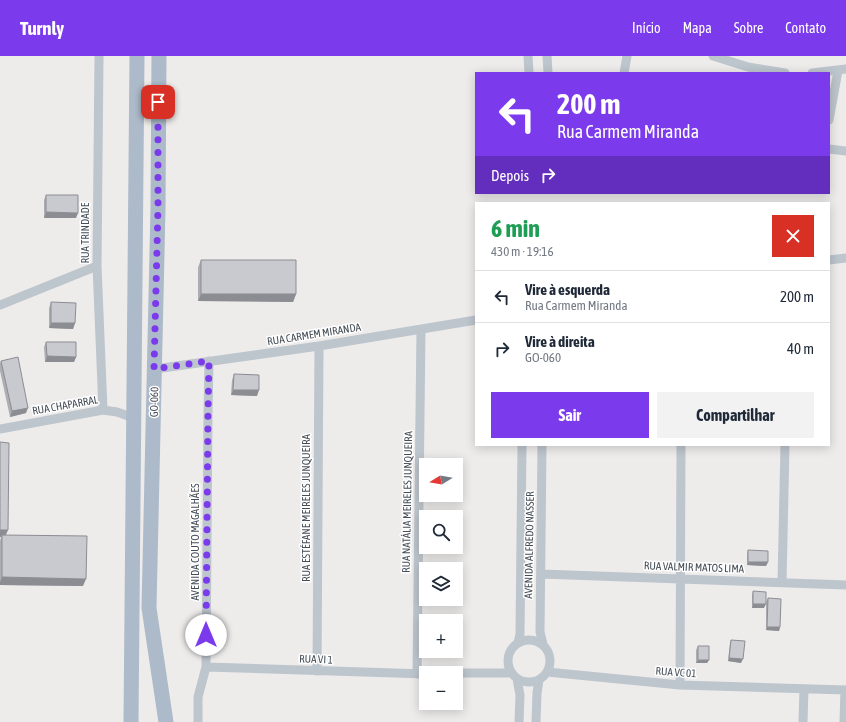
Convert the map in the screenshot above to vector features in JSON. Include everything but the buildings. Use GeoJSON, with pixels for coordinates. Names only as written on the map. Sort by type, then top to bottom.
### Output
{"type":"FeatureCollection","features":[{"type":"Feature","properties":{"kind":"main road","name":"GO-060"},"geometry":{"type":"LineString","coordinates":[[131,722],[137,56]]}},
{"type":"Feature","properties":{"kind":"main road","name":"GO-060"},"geometry":{"type":"LineString","coordinates":[[159,56],[158,216],[149,608],[166,722]]}},
{"type":"Feature","properties":{"kind":"street","name":"RUA TRINDADE"},"geometry":{"type":"LineString","coordinates":[[99,56],[97,266],[103,410]]}},
{"type":"Feature","properties":{"kind":"street"},"geometry":{"type":"LineString","coordinates":[[528,56],[529,72]]}},
{"type":"Feature","properties":{"kind":"street"},"geometry":{"type":"LineString","coordinates":[[547,56],[548,72]]}},
{"type":"Feature","properties":{"kind":"street"},"geometry":{"type":"LineString","coordinates":[[624,72],[627,56]]}},
{"type":"Feature","properties":{"kind":"street"},"geometry":{"type":"LineString","coordinates":[[712,56],[748,67],[779,72]]}},
{"type":"Feature","properties":{"kind":"street"},"geometry":{"type":"LineString","coordinates":[[822,72],[842,70],[830,116]]}},
{"type":"Feature","properties":{"kind":"street"},"geometry":{"type":"LineString","coordinates":[[830,149],[846,151]]}},
{"type":"Feature","properties":{"kind":"street"},"geometry":{"type":"LineString","coordinates":[[830,260],[846,258]]}},
{"type":"Feature","properties":{"kind":"street"},"geometry":{"type":"LineString","coordinates":[[0,305],[97,266]]}},
{"type":"Feature","properties":{"kind":"street","name":"RUA CARMEM MIRANDA"},"geometry":{"type":"LineString","coordinates":[[154,369],[319,346],[475,320]]}},
{"type":"Feature","properties":{"kind":"street","name":"RUA NATÁLIA MEIRELES JUNQUEIRA"},"geometry":{"type":"LineString","coordinates":[[421,329],[422,666]]}},
{"type":"Feature","properties":{"kind":"street","name":"RUA ESTÉFANE MEIRELES JUNQUEIRA"},"geometry":{"type":"LineString","coordinates":[[317,671],[319,346]]}},
{"type":"Feature","properties":{"kind":"street","name":"AVENIDA COUTO MAGALHÃES"},"geometry":{"type":"LineString","coordinates":[[198,722],[198,697],[206,667],[209,361]]}},
{"type":"Feature","properties":{"kind":"street","name":"RUA CHAPARRAL"},"geometry":{"type":"LineString","coordinates":[[0,429],[103,410],[117,412],[134,418]]}},
{"type":"Feature","properties":{"kind":"street","name":"AVENIDA ALFREDO NASSER"},"geometry":{"type":"LineString","coordinates":[[518,643],[520,634],[522,446]]}},
{"type":"Feature","properties":{"kind":"street","name":"AVENIDA ALFREDO NASSER"},"geometry":{"type":"LineString","coordinates":[[542,446],[540,632],[542,644]]}},
{"type":"Feature","properties":{"kind":"street"},"geometry":{"type":"LineString","coordinates":[[680,685],[681,446]]}},
{"type":"Feature","properties":{"kind":"street"},"geometry":{"type":"LineString","coordinates":[[782,582],[785,446]]}},
{"type":"Feature","properties":{"kind":"street","name":"RUA VALMIR MATOS LIMA"},"geometry":{"type":"LineString","coordinates":[[541,574],[846,585]]}},
{"type":"Feature","properties":{"kind":"street"},"geometry":{"type":"LineString","coordinates":[[463,673],[514,676],[522,681],[530,682],[539,680],[547,672],[550,665],[550,656],[547,649],[542,644],[526,639],[513,646],[509,652],[509,669],[514,676],[520,695],[519,722]]}},
{"type":"Feature","properties":{"kind":"street","name":"RUA VI 1"},"geometry":{"type":"LineString","coordinates":[[206,667],[419,674]]}},
{"type":"Feature","properties":{"kind":"street","name":"RUA VC 01"},"geometry":{"type":"LineString","coordinates":[[547,672],[680,685],[846,690]]}},
{"type":"Feature","properties":{"kind":"street"},"geometry":{"type":"LineString","coordinates":[[536,722],[539,680]]}},
{"type":"Feature","properties":{"kind":"street"},"geometry":{"type":"LineString","coordinates":[[803,722],[804,689]]}},
{"type":"Feature","properties":{"kind":"street"},"geometry":{"type":"LineString","coordinates":[[844,722],[846,690]]}},
{"type":"Feature","properties":{"kind":"route"},"geometry":{"type":"LineString","coordinates":[[158,102],[158,208],[154,369],[209,361],[206,635]]}}]}
